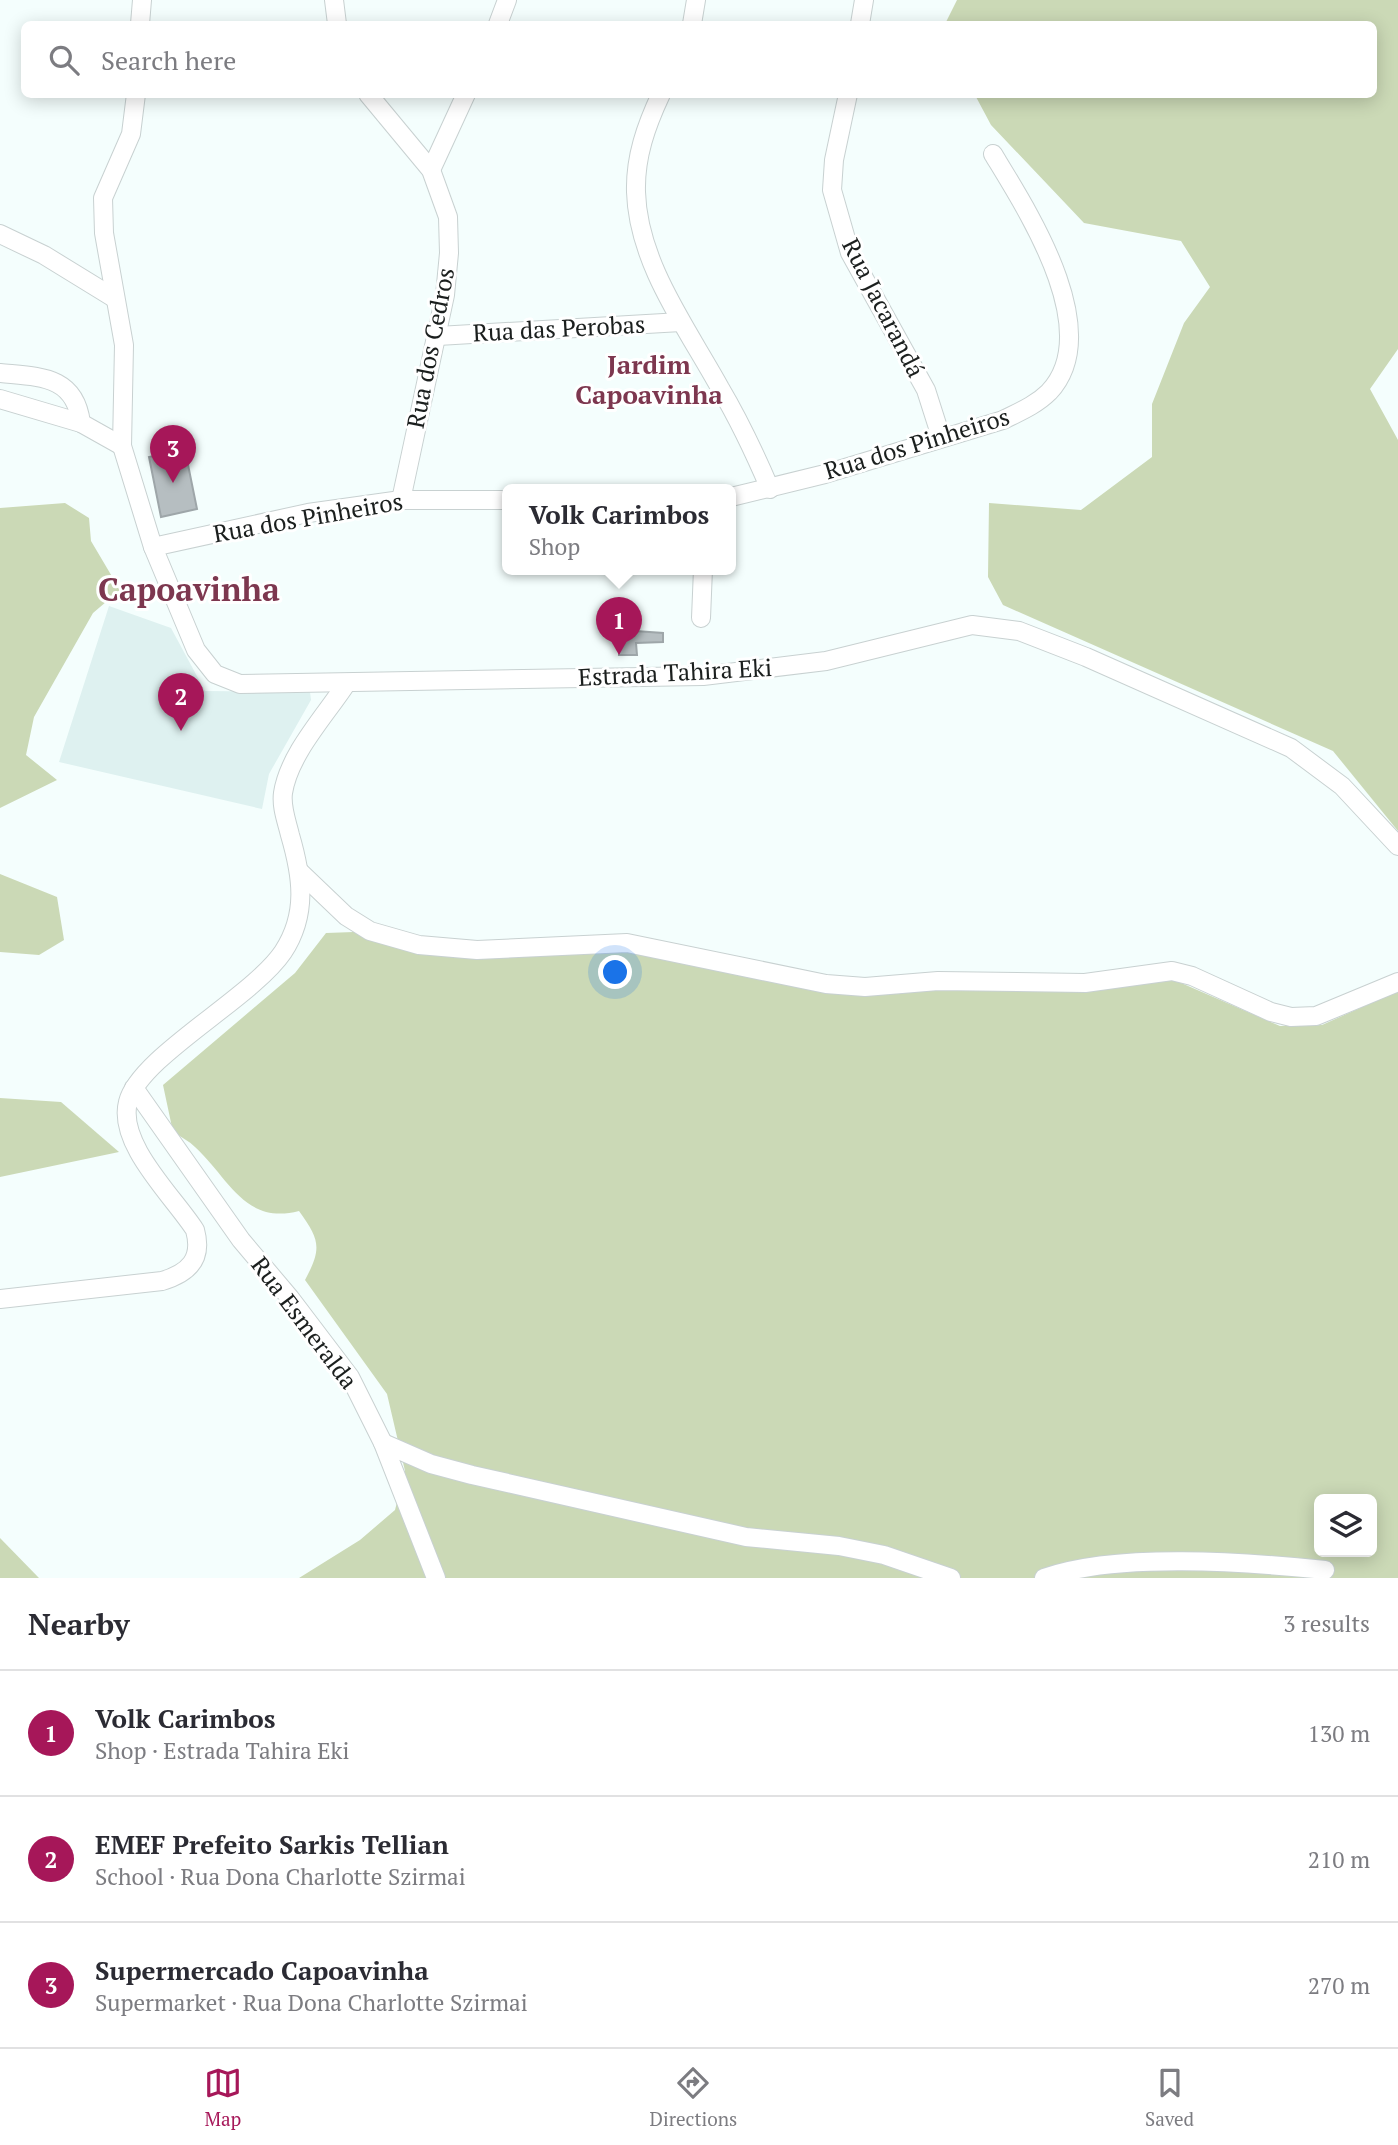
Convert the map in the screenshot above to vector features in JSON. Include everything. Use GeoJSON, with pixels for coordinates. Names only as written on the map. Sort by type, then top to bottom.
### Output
{"type":"FeatureCollection","features":[{"type":"Feature","properties":{"kind":"street"},"geometry":{"type":"LineString","coordinates":[[141,21],[142,0]]}},
{"type":"Feature","properties":{"kind":"street"},"geometry":{"type":"LineString","coordinates":[[334,0],[337,21]]}},
{"type":"Feature","properties":{"kind":"street"},"geometry":{"type":"LineString","coordinates":[[499,21],[507,0]]}},
{"type":"Feature","properties":{"kind":"street"},"geometry":{"type":"LineString","coordinates":[[692,21],[696,0]]}},
{"type":"Feature","properties":{"kind":"street"},"geometry":{"type":"LineString","coordinates":[[860,21],[864,0]]}},
{"type":"Feature","properties":{"kind":"street","name":"Estrada Tahira Eki"},"geometry":{"type":"LineString","coordinates":[[136,98],[131,134],[103,198],[104,233],[124,345],[122,446],[153,547],[180,617],[197,650],[215,674],[240,684],[703,676],[827,661],[972,625],[1019,631],[1086,657],[1291,748],[1342,786],[1398,846]]}},
{"type":"Feature","properties":{"kind":"street","name":"Rua dos Cedros"},"geometry":{"type":"LineString","coordinates":[[371,98],[431,170],[448,217],[446,285],[438,335],[401,500]]}},
{"type":"Feature","properties":{"kind":"street"},"geometry":{"type":"LineString","coordinates":[[431,170],[464,98]]}},
{"type":"Feature","properties":{"kind":"street"},"geometry":{"type":"LineString","coordinates":[[659,98],[643,137],[638,160],[636,193],[641,230],[681,322],[739,423],[770,489]]}},
{"type":"Feature","properties":{"kind":"street","name":"Rua Jacarandá"},"geometry":{"type":"LineString","coordinates":[[847,98],[834,160],[832,190],[850,253],[926,390],[941,437]]}},
{"type":"Feature","properties":{"kind":"street","name":"Rua dos Pinheiros"},"geometry":{"type":"LineString","coordinates":[[736,496],[770,489],[1003,420],[1030,408],[1050,391],[1063,368],[1069,343],[1067,310],[1056,276],[1028,211],[993,154]]}},
{"type":"Feature","properties":{"kind":"street"},"geometry":{"type":"LineString","coordinates":[[0,234],[44,255],[114,298]]}},
{"type":"Feature","properties":{"kind":"street","name":"Rua das Perobas"},"geometry":{"type":"LineString","coordinates":[[438,335],[681,322]]}},
{"type":"Feature","properties":{"kind":"street"},"geometry":{"type":"LineString","coordinates":[[0,373],[45,378],[63,385],[79,408],[81,423]]}},
{"type":"Feature","properties":{"kind":"street"},"geometry":{"type":"LineString","coordinates":[[0,399],[81,423],[122,446]]}},
{"type":"Feature","properties":{"kind":"street","name":"Rua dos Pinheiros"},"geometry":{"type":"LineString","coordinates":[[153,547],[309,513],[401,500],[502,500]]}},
{"type":"Feature","properties":{"kind":"street"},"geometry":{"type":"LineString","coordinates":[[701,618],[703,575]]}},
{"type":"Feature","properties":{"kind":"street"},"geometry":{"type":"LineString","coordinates":[[0,1299],[162,1281],[178,1276],[197,1258],[199,1244],[195,1230],[130,1135],[128,1102],[134,1088],[158,1062],[254,984],[284,951],[300,911],[300,872],[284,814],[283,795],[300,753],[346,684]]}},
{"type":"Feature","properties":{"kind":"street"},"geometry":{"type":"LineString","coordinates":[[300,872],[346,916],[370,931],[419,945],[477,950],[627,943],[826,984],[865,986],[938,981],[1085,983],[1172,971],[1192,976],[1272,1012],[1291,1017],[1316,1016],[1398,982]]}},
{"type":"Feature","properties":{"kind":"street","name":"Rua Esmeralda"},"geometry":{"type":"LineString","coordinates":[[134,1088],[241,1240],[350,1377],[383,1443],[436,1578]]}},
{"type":"Feature","properties":{"kind":"street"},"geometry":{"type":"LineString","coordinates":[[383,1443],[431,1464],[472,1475],[746,1537],[839,1546],[884,1555],[951,1578]]}},
{"type":"Feature","properties":{"kind":"street"},"geometry":{"type":"LineString","coordinates":[[1044,1578],[1080,1566],[1143,1564],[1271,1564],[1325,1570]]}},
{"type":"Feature","properties":{"kind":"shaded area"},"geometry":{"type":"Polygon","coordinates":[[[109,606],[171,628],[205,691],[310,692],[311,700],[269,774],[262,809],[59,762],[109,606]]]}},
{"type":"Feature","properties":{"kind":"green space"},"geometry":{"type":"Polygon","coordinates":[[[957,0],[1398,0],[1398,349],[1370,389],[1398,440],[1398,831],[1333,751],[1003,605],[988,577],[989,503],[1081,510],[1152,457],[1152,404],[1184,323],[1210,287],[1181,241],[1084,223],[991,125],[977,98],[1377,98],[1377,21],[946,21],[957,0]]]}},
{"type":"Feature","properties":{"kind":"green space"},"geometry":{"type":"Polygon","coordinates":[[[65,503],[89,518],[91,541],[120,590],[93,613],[34,717],[26,755],[57,780],[0,808],[0,508],[65,503]]]}},
{"type":"Feature","properties":{"kind":"green space"},"geometry":{"type":"Polygon","coordinates":[[[0,874],[57,897],[64,940],[39,955],[0,952],[0,874]]]}},
{"type":"Feature","properties":{"kind":"green space"},"geometry":{"type":"Polygon","coordinates":[[[354,932],[423,949],[631,947],[812,987],[1172,979],[1280,1026],[1322,1025],[1398,991],[1398,1578],[299,1578],[360,1540],[395,1510],[405,1471],[387,1394],[305,1280],[314,1260],[316,1244],[315,1237],[299,1211],[280,1214],[264,1211],[239,1196],[195,1147],[173,1132],[163,1085],[295,973],[326,933],[354,932]]]}},
{"type":"Feature","properties":{"kind":"green space"},"geometry":{"type":"Polygon","coordinates":[[[0,1098],[61,1102],[119,1152],[0,1177],[0,1098]]]}},
{"type":"Feature","properties":{"kind":"green space"},"geometry":{"type":"Polygon","coordinates":[[[0,1538],[39,1578],[0,1578],[0,1538]]]}},
{"type":"Feature","properties":{"kind":"building"},"geometry":{"type":"Polygon","coordinates":[[[185,450],[197,509],[161,517],[149,457],[185,450]]]}},
{"type":"Feature","properties":{"kind":"building"},"geometry":{"type":"Polygon","coordinates":[[[621,630],[663,633],[663,642],[636,643],[637,655],[619,655],[621,630]]]}},
{"type":"Feature","properties":{"kind":"place","name":"Supermercado Capoavinha"},"geometry":{"type":"Point","coordinates":[173,483]}},
{"type":"Feature","properties":{"kind":"place","name":"Volk Carimbos"},"geometry":{"type":"Point","coordinates":[619,655]}},
{"type":"Feature","properties":{"kind":"place","name":"EMEF Prefeito Sarkis Tellian"},"geometry":{"type":"Point","coordinates":[181,731]}},
{"type":"Feature","properties":{"kind":"district","name":"Jardim Capoavinha"},"geometry":{"type":"Point","coordinates":[649,380]}},
{"type":"Feature","properties":{"kind":"district","name":"Capoavinha"},"geometry":{"type":"Point","coordinates":[189,590]}}]}
